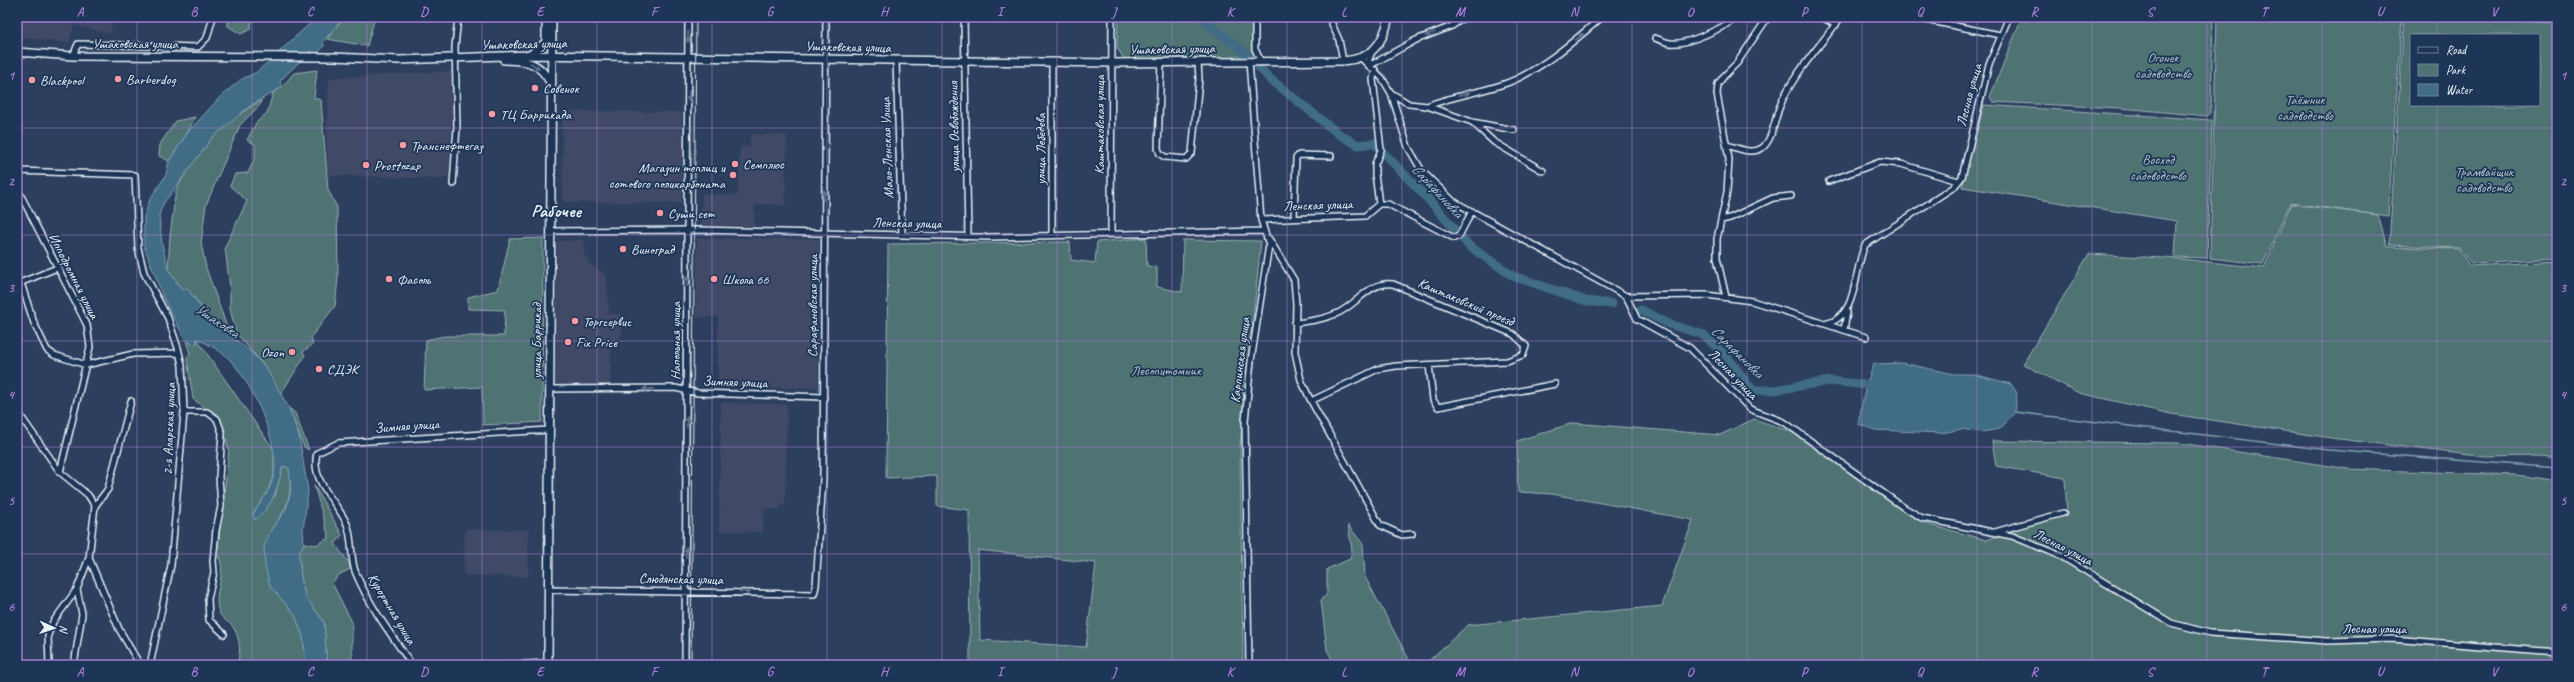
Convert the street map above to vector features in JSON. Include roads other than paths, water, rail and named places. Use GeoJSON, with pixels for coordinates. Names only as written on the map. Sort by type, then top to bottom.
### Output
{"type":"FeatureCollection","features":[{"type":"Feature","properties":{"kind":"main road"},"geometry":{"type":"LineString","coordinates":[[530,55],[546,42],[546,17]]}},
{"type":"Feature","properties":{"kind":"main road","name":"улица Баррикад"},"geometry":{"type":"LineString","coordinates":[[548,664],[552,17]]}},
{"type":"Feature","properties":{"kind":"main road"},"geometry":{"type":"LineString","coordinates":[[1362,59],[1372,52],[1381,40],[1389,17]]}},
{"type":"Feature","properties":{"kind":"main road","name":"Ушаковская улица"},"geometry":{"type":"LineString","coordinates":[[17,51],[73,56],[253,56],[334,57],[399,60],[530,55],[1111,63],[1343,61],[1362,59]]}},
{"type":"Feature","properties":{"kind":"main road"},"geometry":{"type":"LineString","coordinates":[[456,59],[529,62],[545,72],[552,84]]}},
{"type":"Feature","properties":{"kind":"street"},"geometry":{"type":"LineString","coordinates":[[73,56],[78,44],[198,47],[207,38],[213,17]]}},
{"type":"Feature","properties":{"kind":"street"},"geometry":{"type":"LineString","coordinates":[[453,184],[457,127],[456,59],[458,17]]}},
{"type":"Feature","properties":{"kind":"street","name":"Напольная улица"},"geometry":{"type":"LineString","coordinates":[[685,665],[688,17]]}},
{"type":"Feature","properties":{"kind":"street","name":"Сарафановская улица"},"geometry":{"type":"LineString","coordinates":[[814,594],[816,586],[823,479],[826,17]]}},
{"type":"Feature","properties":{"kind":"street","name":"улица Освобождения"},"geometry":{"type":"LineString","coordinates":[[964,17],[968,236]]}},
{"type":"Feature","properties":{"kind":"street","name":"Каштаковская улица"},"geometry":{"type":"LineString","coordinates":[[1111,233],[1112,17]]}},
{"type":"Feature","properties":{"kind":"street"},"geometry":{"type":"LineString","coordinates":[[1255,17],[1255,49],[1261,62]]}},
{"type":"Feature","properties":{"kind":"street"},"geometry":{"type":"LineString","coordinates":[[1329,17],[1339,40],[1343,61]]}},
{"type":"Feature","properties":{"kind":"street"},"geometry":{"type":"LineString","coordinates":[[1369,66],[1416,40],[1452,26],[1465,17]]}},
{"type":"Feature","properties":{"kind":"street"},"geometry":{"type":"LineString","coordinates":[[1427,106],[1448,97],[1504,84],[1547,61],[1602,17]]}},
{"type":"Feature","properties":{"kind":"street"},"geometry":{"type":"LineString","coordinates":[[1655,38],[1671,43],[1680,43],[1700,36],[1737,17]]}},
{"type":"Feature","properties":{"kind":"street"},"geometry":{"type":"LineString","coordinates":[[1726,298],[1718,258],[1717,238],[1727,192],[1727,145],[1717,94],[1718,84],[1737,63],[1768,17]]}},
{"type":"Feature","properties":{"kind":"street"},"geometry":{"type":"LineString","coordinates":[[1822,17],[1836,25]]}},
{"type":"Feature","properties":{"kind":"street"},"geometry":{"type":"LineString","coordinates":[[1727,145],[1752,151],[1762,148],[1768,143],[1786,95],[1841,17]]}},
{"type":"Feature","properties":{"kind":"street"},"geometry":{"type":"LineString","coordinates":[[1911,17],[2000,35]]}},
{"type":"Feature","properties":{"kind":"street","name":"Лесная улица"},"geometry":{"type":"LineString","coordinates":[[1844,330],[1847,312],[1865,245],[1912,216],[1954,187],[1962,177],[1989,64],[2000,35],[2009,17]]}},
{"type":"Feature","properties":{"kind":"street"},"geometry":{"type":"LineString","coordinates":[[1369,66],[1369,59],[1372,52]]}},
{"type":"Feature","properties":{"kind":"street"},"geometry":{"type":"LineString","coordinates":[[1362,59],[1375,70],[1391,94],[1408,147],[1422,171],[1453,201],[1626,296],[1654,294],[1752,301],[1866,337]]}},
{"type":"Feature","properties":{"kind":"street","name":"Мало-Ленская Улица"},"geometry":{"type":"LineString","coordinates":[[896,61],[902,235]]}},
{"type":"Feature","properties":{"kind":"street","name":"улица Лебедева"},"geometry":{"type":"LineString","coordinates":[[1052,62],[1052,236]]}},
{"type":"Feature","properties":{"kind":"street"},"geometry":{"type":"LineString","coordinates":[[1161,62],[1158,148],[1160,154],[1165,157],[1186,158],[1192,153],[1199,79],[1198,62]]}},
{"type":"Feature","properties":{"kind":"street"},"geometry":{"type":"LineString","coordinates":[[1249,62],[1261,220],[1264,231],[1294,280],[1294,352],[1301,380],[1311,401],[1380,525],[1402,535],[1412,534]]}},
{"type":"Feature","properties":{"kind":"street"},"geometry":{"type":"LineString","coordinates":[[1375,70],[1373,79],[1381,150],[1375,164],[1378,204],[1388,204],[1450,237],[1460,235],[1472,211]]}},
{"type":"Feature","properties":{"kind":"street"},"geometry":{"type":"LineString","coordinates":[[1391,94],[1409,104],[1427,106],[1472,122],[1514,130]]}},
{"type":"Feature","properties":{"kind":"street"},"geometry":{"type":"LineString","coordinates":[[1472,122],[1494,142],[1543,171]]}},
{"type":"Feature","properties":{"kind":"street"},"geometry":{"type":"LineString","coordinates":[[1294,218],[1296,158],[1299,155],[1330,156]]}},
{"type":"Feature","properties":{"kind":"street"},"geometry":{"type":"LineString","coordinates":[[1829,181],[1880,162],[1901,164],[1958,181]]}},
{"type":"Feature","properties":{"kind":"street","name":"2-я Аларская улица"},"geometry":{"type":"LineString","coordinates":[[17,171],[135,175],[136,230],[144,273],[168,318],[179,353],[182,365],[184,412],[172,565],[150,665]]}},
{"type":"Feature","properties":{"kind":"street","name":"Ипподромная улица"},"geometry":{"type":"LineString","coordinates":[[17,188],[87,325],[90,347],[60,472]]}},
{"type":"Feature","properties":{"kind":"street"},"geometry":{"type":"LineString","coordinates":[[1721,220],[1730,218],[1773,198],[1791,196]]}},
{"type":"Feature","properties":{"kind":"street","name":"Ленская улица"},"geometry":{"type":"LineString","coordinates":[[1261,220],[1365,216],[1378,204]]}},
{"type":"Feature","properties":{"kind":"street","name":"Ленская улица"},"geometry":{"type":"LineString","coordinates":[[550,231],[687,230],[968,236],[1052,236],[1111,233],[1264,231]]}},
{"type":"Feature","properties":{"kind":"street","name":"Карпинская улица"},"geometry":{"type":"LineString","coordinates":[[1249,665],[1245,421],[1250,361],[1268,238]]}},
{"type":"Feature","properties":{"kind":"street"},"geometry":{"type":"LineString","coordinates":[[57,268],[19,284],[34,323],[47,350],[54,355],[86,365],[132,354],[179,353]]}},
{"type":"Feature","properties":{"kind":"street","name":"Каштаковский проезд"},"geometry":{"type":"LineString","coordinates":[[1295,323],[1318,320],[1341,311],[1376,285],[1393,284],[1513,334],[1526,346],[1523,355],[1507,361],[1378,369],[1311,401]]}},
{"type":"Feature","properties":{"kind":"street","name":"Лесная улица"},"geometry":{"type":"LineString","coordinates":[[1626,296],[1637,319],[1690,348],[1750,409],[1784,422],[1903,507],[1922,518],[2012,536],[2061,556],[2171,623],[2210,633],[2328,641],[2392,639],[2557,652]]}},
{"type":"Feature","properties":{"kind":"street"},"geometry":{"type":"LineString","coordinates":[[1825,324],[1834,322],[1847,312]]}},
{"type":"Feature","properties":{"kind":"street"},"geometry":{"type":"LineString","coordinates":[[1430,365],[1433,400],[1438,407],[1555,384]]}},
{"type":"Feature","properties":{"kind":"street","name":"Зимняя улица"},"geometry":{"type":"LineString","coordinates":[[549,389],[675,388],[698,393],[824,397]]}},
{"type":"Feature","properties":{"kind":"street"},"geometry":{"type":"LineString","coordinates":[[49,665],[48,635],[53,622],[77,590],[89,558],[95,506],[108,489],[131,401]]}},
{"type":"Feature","properties":{"kind":"street"},"geometry":{"type":"LineString","coordinates":[[17,411],[60,472],[88,495],[95,506]]}},
{"type":"Feature","properties":{"kind":"street"},"geometry":{"type":"LineString","coordinates":[[184,412],[207,412],[217,419],[222,433],[219,477],[221,506],[216,530],[213,561],[214,572],[208,599],[209,620],[224,634]]}},
{"type":"Feature","properties":{"kind":"street","name":"Зимняя улица"},"geometry":{"type":"LineString","coordinates":[[317,453],[338,443],[549,430]]}},
{"type":"Feature","properties":{"kind":"street","name":"Курортная улица"},"geometry":{"type":"LineString","coordinates":[[317,453],[314,464],[322,486],[346,523],[353,547],[355,570],[367,595],[412,665]]}},
{"type":"Feature","properties":{"kind":"street"},"geometry":{"type":"LineString","coordinates":[[1994,532],[2063,513]]}},
{"type":"Feature","properties":{"kind":"street"},"geometry":{"type":"LineString","coordinates":[[89,558],[119,629],[140,665]]}},
{"type":"Feature","properties":{"kind":"street"},"geometry":{"type":"LineString","coordinates":[[74,665],[82,614],[77,590]]}},
{"type":"Feature","properties":{"kind":"street","name":"Слюдянская улица"},"geometry":{"type":"LineString","coordinates":[[548,590],[814,594]]}},
{"type":"Feature","properties":{"kind":"street"},"geometry":{"type":"LineString","coordinates":[[508,665],[548,664]]}},
{"type":"Feature","properties":{"kind":"water"},"geometry":{"type":"Polygon","coordinates":[[[317,17],[344,17],[323,42],[324,46],[317,54],[310,51],[280,81],[282,87],[250,106],[212,138],[163,204],[159,215],[162,244],[168,269],[182,290],[187,288],[209,319],[251,352],[266,368],[289,408],[299,436],[308,491],[303,530],[304,543],[299,553],[301,578],[305,596],[324,622],[327,665],[306,665],[303,637],[295,615],[270,586],[265,566],[264,546],[272,528],[286,510],[291,490],[289,468],[283,466],[277,489],[271,502],[255,520],[253,514],[268,490],[274,474],[275,461],[269,431],[256,399],[240,372],[232,362],[216,349],[197,339],[196,345],[186,341],[164,299],[144,246],[144,217],[150,199],[166,175],[169,161],[188,132],[222,95],[242,79],[257,72],[317,17]]]}},
{"type":"Feature","properties":{"kind":"water"},"geometry":{"type":"Polygon","coordinates":[[[1902,363],[1954,374],[1973,374],[2011,384],[2017,393],[2015,412],[2000,429],[1982,432],[1962,429],[1942,433],[1875,430],[1858,424],[1866,385],[1874,364],[1902,363]]]}},
{"type":"Feature","properties":{"kind":"waterway","name":"Сарафановка"},"geometry":{"type":"LineString","coordinates":[[1200,17],[1254,60]]}},
{"type":"Feature","properties":{"kind":"waterway","name":"Сарафановка"},"geometry":{"type":"LineString","coordinates":[[1259,67],[1269,78],[1340,135],[1358,145],[1374,143],[1431,202],[1469,246],[1513,276],[1586,301],[1612,304]]}},
{"type":"Feature","properties":{"kind":"waterway","name":"Сарафановка"},"geometry":{"type":"LineString","coordinates":[[1641,310],[1669,324],[1704,335],[1728,358],[1752,390],[1774,390],[1830,381],[1866,385]]}},
{"type":"Feature","properties":{"kind":"waterway"},"geometry":{"type":"LineString","coordinates":[[2015,412],[2329,450],[2557,468]]}},
{"type":"Feature","properties":{"kind":"tram line"},"geometry":{"type":"LineString","coordinates":[[691,665],[696,17]]}},
{"type":"Feature","properties":{"kind":"place","name":"Barberdog"},"geometry":{"type":"Point","coordinates":[118,79]}},
{"type":"Feature","properties":{"kind":"place","name":"Blackpool"},"geometry":{"type":"Point","coordinates":[32,80]}},
{"type":"Feature","properties":{"kind":"place","name":"Совенок"},"geometry":{"type":"Point","coordinates":[535,88]}},
{"type":"Feature","properties":{"kind":"place","name":"ТЦ Баррикада"},"geometry":{"type":"Point","coordinates":[492,114]}},
{"type":"Feature","properties":{"kind":"place","name":"Транснефтегаз"},"geometry":{"type":"Point","coordinates":[403,145]}},
{"type":"Feature","properties":{"kind":"place","name":"Семплюс"},"geometry":{"type":"Point","coordinates":[735,164]}},
{"type":"Feature","properties":{"kind":"place","name":"Prostozap"},"geometry":{"type":"Point","coordinates":[366,165]}},
{"type":"Feature","properties":{"kind":"place","name":"Магазин теплиц и сотового поликарбоната"},"geometry":{"type":"Point","coordinates":[733,175]}},
{"type":"Feature","properties":{"kind":"place","name":"Суши сет"},"geometry":{"type":"Point","coordinates":[660,213]}},
{"type":"Feature","properties":{"kind":"place","name":"Виноград"},"geometry":{"type":"Point","coordinates":[623,249]}},
{"type":"Feature","properties":{"kind":"place","name":"Фасоль"},"geometry":{"type":"Point","coordinates":[389,279]}},
{"type":"Feature","properties":{"kind":"place","name":"Школа 66"},"geometry":{"type":"Point","coordinates":[714,279]}},
{"type":"Feature","properties":{"kind":"place","name":"Торгсервис"},"geometry":{"type":"Point","coordinates":[575,321]}},
{"type":"Feature","properties":{"kind":"place","name":"Fix Price"},"geometry":{"type":"Point","coordinates":[568,342]}},
{"type":"Feature","properties":{"kind":"place","name":"Ozon"},"geometry":{"type":"Point","coordinates":[292,352]}},
{"type":"Feature","properties":{"kind":"place","name":"СДЭК"},"geometry":{"type":"Point","coordinates":[319,369]}},
{"type":"Feature","properties":{"kind":"district","name":"Рабочее"},"geometry":{"type":"Point","coordinates":[556,211]}},
{"type":"Feature","properties":{"kind":"park label","name":"Огонек садоводство"},"geometry":{"type":"Point","coordinates":[2163,66]}},
{"type":"Feature","properties":{"kind":"park label","name":"Таёжник садоводство"},"geometry":{"type":"Point","coordinates":[2305,108]}},
{"type":"Feature","properties":{"kind":"park label","name":"Восход садоводство"},"geometry":{"type":"Point","coordinates":[2158,168]}},
{"type":"Feature","properties":{"kind":"park label","name":"Трамвайщик садоводство"},"geometry":{"type":"Point","coordinates":[2484,180]}},
{"type":"Feature","properties":{"kind":"park label","name":"Лесопитомник"},"geometry":{"type":"Point","coordinates":[1166,370]}},
{"type":"Feature","properties":{"kind":"water label","name":"Ушаковка"},"geometry":{"type":"Point","coordinates":[217,321]}}]}
